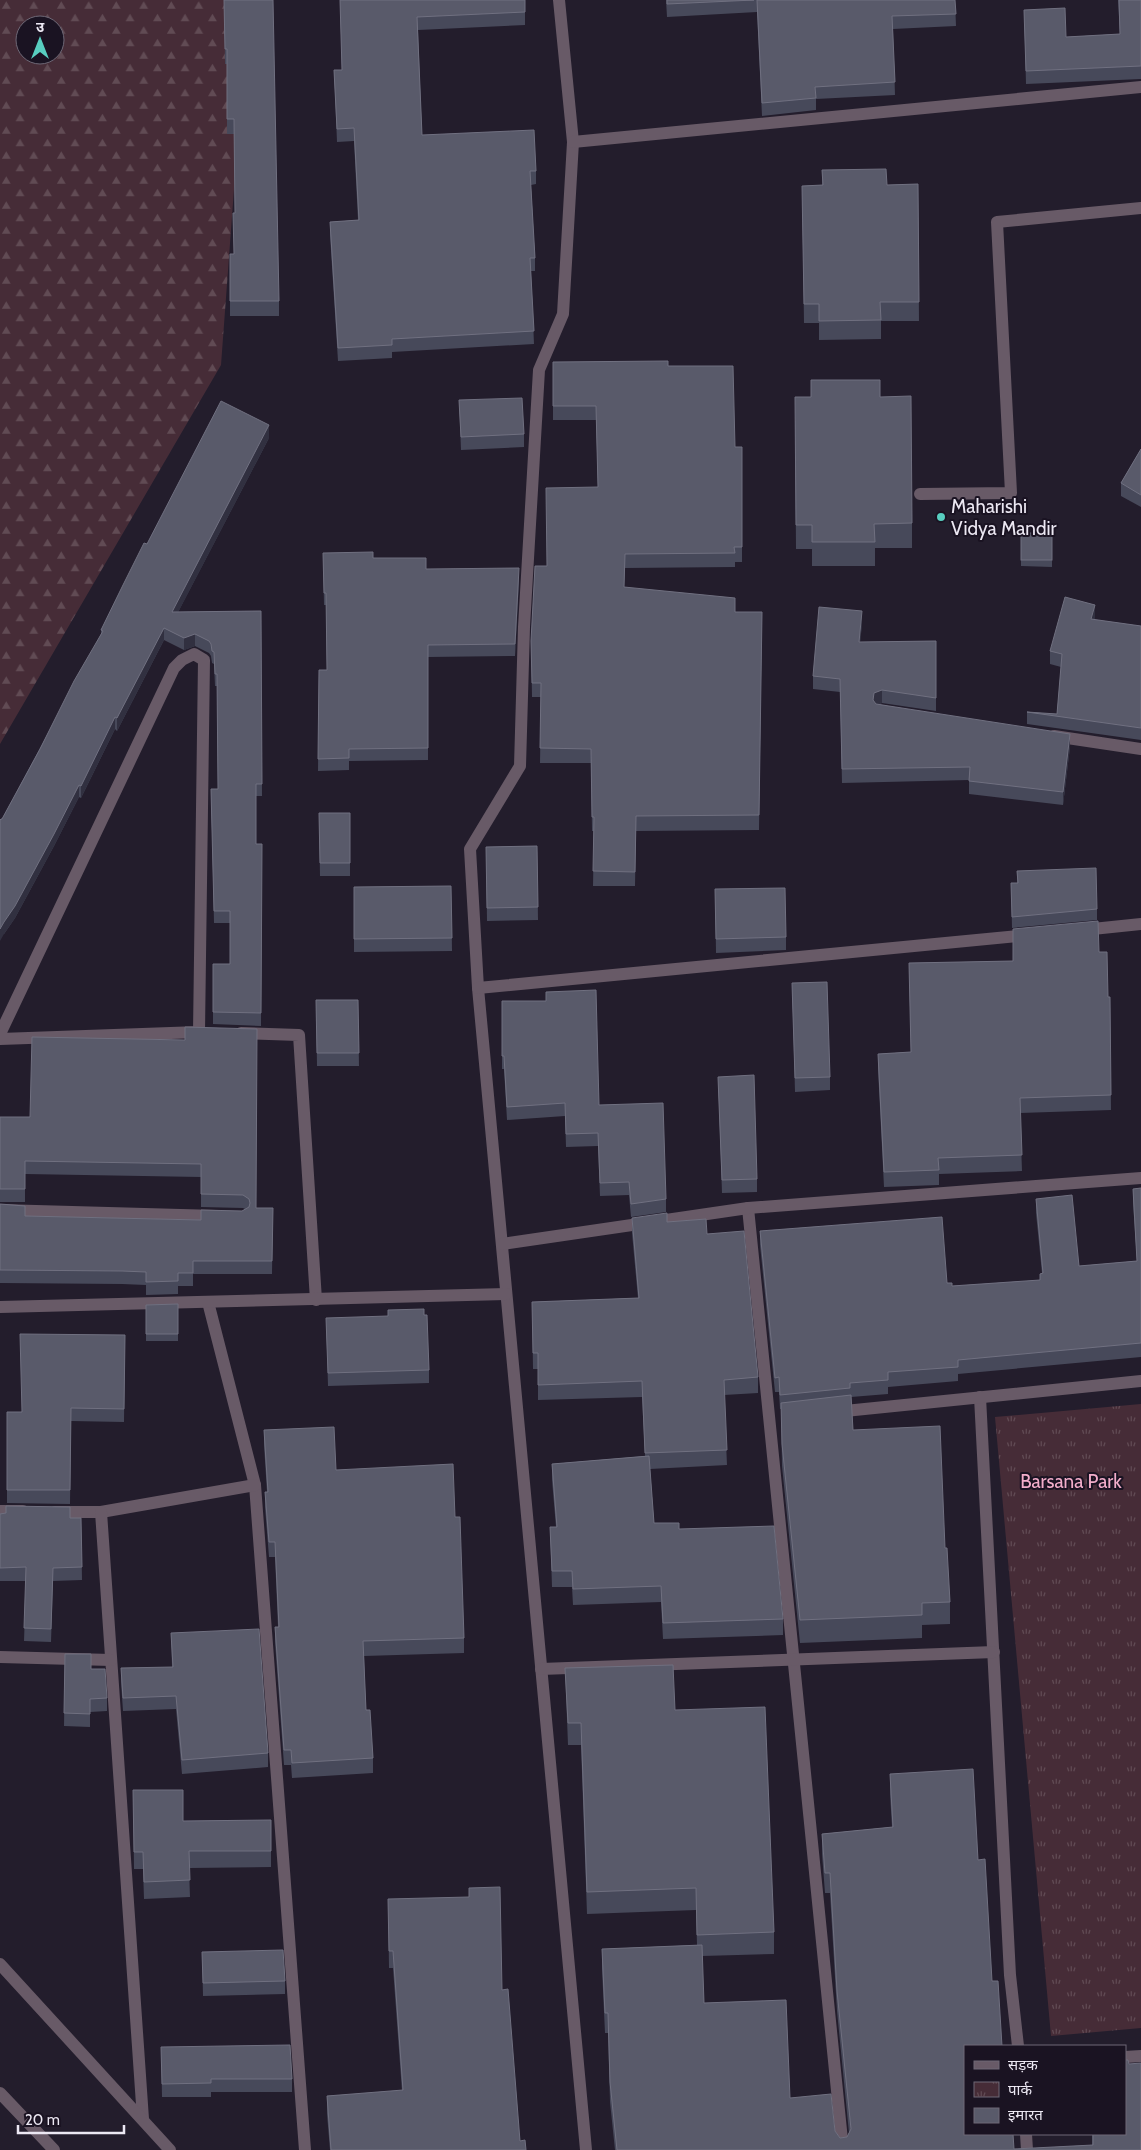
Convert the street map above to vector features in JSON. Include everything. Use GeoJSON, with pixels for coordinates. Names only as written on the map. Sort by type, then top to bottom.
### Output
{"type":"FeatureCollection","features":[{"type":"Feature","properties":{"kind":"street"},"geometry":{"type":"LineString","coordinates":[[559,0],[573,142],[563,314],[539,370],[524,627],[520,766],[470,849],[478,988],[586,2150]]}},
{"type":"Feature","properties":{"kind":"street"},"geometry":{"type":"LineString","coordinates":[[573,142],[1141,87]]}},
{"type":"Feature","properties":{"kind":"street"},"geometry":{"type":"LineString","coordinates":[[920,494],[1011,493],[997,222],[1141,208]]}},
{"type":"Feature","properties":{"kind":"street"},"geometry":{"type":"LineString","coordinates":[[0,1034],[174,668],[182,660],[194,654],[204,660],[203,1032],[0,1039]]}},
{"type":"Feature","properties":{"kind":"street"},"geometry":{"type":"LineString","coordinates":[[1045,735],[1141,749]]}},
{"type":"Feature","properties":{"kind":"street"},"geometry":{"type":"LineString","coordinates":[[1072,931],[1141,924]]}},
{"type":"Feature","properties":{"kind":"street"},"geometry":{"type":"LineString","coordinates":[[478,988],[1042,934]]}},
{"type":"Feature","properties":{"kind":"street"},"geometry":{"type":"LineString","coordinates":[[226,1032],[299,1035],[316,1300]]}},
{"type":"Feature","properties":{"kind":"street"},"geometry":{"type":"LineString","coordinates":[[502,1244],[748,1208],[1141,1178]]}},
{"type":"Feature","properties":{"kind":"street"},"geometry":{"type":"LineString","coordinates":[[748,1208],[774,1417],[794,1660],[843,2150]]}},
{"type":"Feature","properties":{"kind":"street"},"geometry":{"type":"LineString","coordinates":[[0,1210],[233,1216]]}},
{"type":"Feature","properties":{"kind":"street"},"geometry":{"type":"LineString","coordinates":[[0,1307],[506,1294]]}},
{"type":"Feature","properties":{"kind":"street"},"geometry":{"type":"LineString","coordinates":[[208,1302],[255,1485],[305,2150]]}},
{"type":"Feature","properties":{"kind":"street"},"geometry":{"type":"LineString","coordinates":[[827,1412],[1141,1381]]}},
{"type":"Feature","properties":{"kind":"street"},"geometry":{"type":"LineString","coordinates":[[980,1397],[1010,1975],[1018,2045]]}},
{"type":"Feature","properties":{"kind":"street"},"geometry":{"type":"LineString","coordinates":[[0,1511],[101,1512],[255,1485]]}},
{"type":"Feature","properties":{"kind":"street"},"geometry":{"type":"LineString","coordinates":[[101,1512],[143,2119]]}},
{"type":"Feature","properties":{"kind":"street"},"geometry":{"type":"LineString","coordinates":[[541,1669],[994,1652]]}},
{"type":"Feature","properties":{"kind":"street"},"geometry":{"type":"LineString","coordinates":[[0,1657],[111,1660]]}},
{"type":"Feature","properties":{"kind":"street"},"geometry":{"type":"LineString","coordinates":[[0,1964],[170,2150]]}},
{"type":"Feature","properties":{"kind":"street"},"geometry":{"type":"LineString","coordinates":[[1126,2057],[1141,2056]]}},
{"type":"Feature","properties":{"kind":"street"},"geometry":{"type":"LineString","coordinates":[[0,2093],[54,2150]]}},
{"type":"Feature","properties":{"kind":"street"},"geometry":{"type":"LineString","coordinates":[[1026,2135],[1027,2150]]}},
{"type":"Feature","properties":{"kind":"green space"},"geometry":{"type":"Polygon","coordinates":[[[0,0],[248,0],[221,365],[0,744],[0,0]]]}},
{"type":"Feature","properties":{"kind":"green space","name":"Barsana Park"},"geometry":{"type":"Polygon","coordinates":[[[1141,1404],[1141,2028],[1051,2036],[995,1417],[1141,1404]]]}},
{"type":"Feature","properties":{"kind":"building"},"geometry":{"type":"Polygon","coordinates":[[[224,0],[273,0],[279,301],[230,301],[230,254],[234,254],[233,213],[235,213],[234,119],[227,119],[227,49],[225,49],[224,0]]]}},
{"type":"Feature","properties":{"kind":"building"},"geometry":{"type":"Polygon","coordinates":[[[340,0],[525,0],[525,12],[417,17],[422,135],[534,130],[536,171],[530,171],[535,258],[530,258],[534,331],[392,339],[392,345],[338,348],[330,222],[359,220],[354,128],[337,129],[334,70],[342,70],[340,0]]]}},
{"type":"Feature","properties":{"kind":"building"},"geometry":{"type":"Polygon","coordinates":[[[667,0],[754,0],[667,4],[667,0]]]}},
{"type":"Feature","properties":{"kind":"building"},"geometry":{"type":"Polygon","coordinates":[[[757,0],[955,0],[956,14],[892,16],[895,82],[815,87],[816,98],[762,103],[757,0]]]}},
{"type":"Feature","properties":{"kind":"building"},"geometry":{"type":"Polygon","coordinates":[[[1119,0],[1141,0],[1141,66],[1026,71],[1024,10],[1065,8],[1066,37],[1120,34],[1119,0]]]}},
{"type":"Feature","properties":{"kind":"building"},"geometry":{"type":"Polygon","coordinates":[[[886,169],[887,185],[918,184],[919,302],[880,302],[881,320],[819,321],[819,304],[804,304],[802,186],[823,185],[822,170],[886,169]]]}},
{"type":"Feature","properties":{"kind":"building"},"geometry":{"type":"Polygon","coordinates":[[[668,361],[668,366],[733,366],[735,447],[742,447],[742,547],[734,547],[735,553],[625,554],[624,587],[735,598],[735,612],[762,612],[759,815],[636,816],[635,872],[593,871],[594,817],[592,817],[591,749],[540,748],[541,683],[532,683],[531,641],[535,566],[547,566],[546,488],[598,487],[596,406],[553,406],[553,362],[668,361]]]}},
{"type":"Feature","properties":{"kind":"building"},"geometry":{"type":"Polygon","coordinates":[[[811,380],[880,380],[880,397],[911,396],[912,523],[874,524],[875,542],[812,542],[812,525],[796,525],[795,397],[811,397],[811,380]]]}},
{"type":"Feature","properties":{"kind":"building"},"geometry":{"type":"Polygon","coordinates":[[[522,398],[524,434],[461,437],[459,400],[522,398]]]}},
{"type":"Feature","properties":{"kind":"building"},"geometry":{"type":"Polygon","coordinates":[[[221,401],[269,425],[172,612],[261,611],[262,784],[256,784],[256,844],[262,844],[261,1013],[213,1012],[213,964],[230,964],[230,911],[214,911],[211,789],[218,789],[217,674],[215,674],[214,652],[212,651],[211,644],[195,634],[184,638],[164,628],[117,718],[115,717],[81,786],[79,785],[15,906],[0,929],[0,820],[40,749],[74,681],[103,631],[101,630],[144,543],[147,544],[221,401]]]}},
{"type":"Feature","properties":{"kind":"building"},"geometry":{"type":"Polygon","coordinates":[[[1141,449],[1141,495],[1121,483],[1141,449]]]}},
{"type":"Feature","properties":{"kind":"building"},"geometry":{"type":"Polygon","coordinates":[[[1021,533],[1052,533],[1052,560],[1021,560],[1021,533]]]}},
{"type":"Feature","properties":{"kind":"building"},"geometry":{"type":"Polygon","coordinates":[[[373,552],[373,558],[426,558],[426,569],[519,568],[515,644],[428,645],[428,748],[349,749],[349,758],[318,759],[319,670],[327,670],[326,593],[324,593],[323,553],[373,552]]]}},
{"type":"Feature","properties":{"kind":"building"},"geometry":{"type":"Polygon","coordinates":[[[1065,597],[1095,605],[1091,619],[1141,626],[1141,728],[1027,712],[1057,714],[1062,654],[1050,651],[1065,597]]]}},
{"type":"Feature","properties":{"kind":"building"},"geometry":{"type":"Polygon","coordinates":[[[819,607],[862,611],[859,642],[936,641],[936,698],[882,690],[874,693],[873,700],[876,704],[1070,734],[1063,792],[969,781],[970,767],[842,769],[840,679],[813,676],[819,607]]]}},
{"type":"Feature","properties":{"kind":"building"},"geometry":{"type":"Polygon","coordinates":[[[319,813],[350,813],[350,863],[320,863],[319,813]]]}},
{"type":"Feature","properties":{"kind":"building"},"geometry":{"type":"Polygon","coordinates":[[[537,846],[538,907],[487,908],[486,847],[537,846]]]}},
{"type":"Feature","properties":{"kind":"building"},"geometry":{"type":"Polygon","coordinates":[[[1096,868],[1097,909],[1012,917],[1011,883],[1018,883],[1017,871],[1096,868]]]}},
{"type":"Feature","properties":{"kind":"building"},"geometry":{"type":"Polygon","coordinates":[[[451,886],[452,938],[354,939],[354,887],[451,886]]]}},
{"type":"Feature","properties":{"kind":"building"},"geometry":{"type":"Polygon","coordinates":[[[785,888],[786,937],[716,939],[715,889],[785,888]]]}},
{"type":"Feature","properties":{"kind":"building"},"geometry":{"type":"Polygon","coordinates":[[[1098,921],[1099,952],[1107,952],[1108,997],[1110,997],[1111,1095],[1020,1098],[1022,1155],[938,1158],[939,1170],[884,1172],[878,1054],[911,1052],[909,963],[1013,961],[1013,929],[1098,921]]]}},
{"type":"Feature","properties":{"kind":"building"},"geometry":{"type":"Polygon","coordinates":[[[827,982],[830,1077],[795,1078],[792,983],[827,982]]]}},
{"type":"Feature","properties":{"kind":"building"},"geometry":{"type":"Polygon","coordinates":[[[596,990],[599,1105],[663,1103],[666,1199],[631,1204],[629,1182],[600,1183],[598,1133],[566,1134],[565,1103],[507,1107],[504,1056],[502,1056],[502,1001],[546,1001],[546,992],[596,990]]]}},
{"type":"Feature","properties":{"kind":"building"},"geometry":{"type":"Polygon","coordinates":[[[316,1000],[358,1000],[359,1053],[317,1053],[316,1000]]]}},
{"type":"Feature","properties":{"kind":"building"},"geometry":{"type":"Polygon","coordinates":[[[185,1027],[257,1029],[256,1208],[273,1208],[272,1261],[193,1261],[193,1273],[178,1273],[178,1281],[146,1282],[146,1272],[0,1270],[0,1204],[25,1206],[25,1216],[201,1220],[201,1210],[242,1211],[249,1207],[249,1199],[243,1195],[201,1194],[201,1164],[25,1161],[25,1189],[0,1189],[0,1117],[30,1117],[32,1037],[185,1040],[185,1027]]]}},
{"type":"Feature","properties":{"kind":"building"},"geometry":{"type":"Polygon","coordinates":[[[754,1075],[757,1179],[722,1180],[718,1077],[754,1075]]]}},
{"type":"Feature","properties":{"kind":"building"},"geometry":{"type":"Polygon","coordinates":[[[1141,1188],[1141,1343],[958,1360],[958,1367],[888,1372],[888,1380],[850,1383],[850,1388],[780,1395],[779,1377],[775,1378],[760,1231],[942,1217],[947,1283],[952,1283],[952,1286],[1040,1280],[1040,1274],[1043,1273],[1036,1199],[1072,1195],[1079,1266],[1137,1261],[1133,1189],[1141,1188]]]}},
{"type":"Feature","properties":{"kind":"building"},"geometry":{"type":"Polygon","coordinates":[[[667,1213],[667,1222],[706,1219],[707,1234],[744,1231],[758,1377],[724,1380],[727,1450],[645,1453],[642,1381],[538,1385],[538,1353],[533,1353],[532,1302],[639,1298],[632,1218],[667,1213]]]}},
{"type":"Feature","properties":{"kind":"building"},"geometry":{"type":"Polygon","coordinates":[[[178,1304],[178,1334],[146,1334],[146,1305],[178,1304]]]}},
{"type":"Feature","properties":{"kind":"building"},"geometry":{"type":"Polygon","coordinates":[[[424,1309],[424,1315],[427,1315],[429,1370],[328,1373],[326,1318],[388,1316],[388,1310],[424,1309]]]}},
{"type":"Feature","properties":{"kind":"building"},"geometry":{"type":"Polygon","coordinates":[[[20,1334],[125,1335],[124,1409],[71,1408],[70,1490],[7,1490],[7,1412],[22,1412],[20,1334]]]}},
{"type":"Feature","properties":{"kind":"building"},"geometry":{"type":"Polygon","coordinates":[[[851,1395],[853,1430],[940,1426],[945,1548],[947,1548],[950,1602],[922,1603],[922,1615],[800,1620],[782,1444],[781,1403],[851,1395]]]}},
{"type":"Feature","properties":{"kind":"building"},"geometry":{"type":"Polygon","coordinates":[[[334,1427],[336,1470],[453,1464],[455,1517],[460,1517],[464,1638],[363,1641],[366,1710],[370,1710],[373,1758],[292,1763],[291,1750],[284,1750],[275,1627],[279,1627],[275,1542],[269,1542],[265,1492],[268,1492],[264,1430],[334,1427]]]}},
{"type":"Feature","properties":{"kind":"building"},"geometry":{"type":"Polygon","coordinates":[[[649,1456],[654,1523],[679,1523],[679,1529],[774,1526],[783,1619],[663,1623],[661,1586],[573,1589],[572,1571],[552,1571],[550,1527],[557,1527],[552,1464],[649,1456]]]}},
{"type":"Feature","properties":{"kind":"building"},"geometry":{"type":"Polygon","coordinates":[[[6,1506],[70,1507],[70,1518],[81,1518],[82,1567],[53,1568],[51,1629],[24,1628],[26,1567],[0,1568],[0,1514],[6,1513],[6,1506]]]}},
{"type":"Feature","properties":{"kind":"building"},"geometry":{"type":"Polygon","coordinates":[[[259,1629],[268,1753],[182,1760],[176,1696],[123,1698],[121,1668],[173,1667],[171,1633],[259,1629]]]}},
{"type":"Feature","properties":{"kind":"building"},"geometry":{"type":"Polygon","coordinates":[[[65,1654],[91,1654],[91,1669],[105,1669],[107,1698],[90,1699],[90,1714],[64,1713],[65,1654]]]}},
{"type":"Feature","properties":{"kind":"building"},"geometry":{"type":"Polygon","coordinates":[[[673,1665],[675,1710],[765,1707],[774,1932],[697,1935],[696,1888],[587,1892],[581,1723],[568,1723],[565,1668],[673,1665]]]}},
{"type":"Feature","properties":{"kind":"building"},"geometry":{"type":"Polygon","coordinates":[[[973,1769],[978,1860],[985,1859],[992,1981],[998,1981],[1002,2045],[964,2045],[964,2135],[1013,2135],[1014,2149],[1093,2145],[1093,2135],[1126,2135],[1126,2060],[1128,2060],[1129,2064],[1141,2063],[1141,2150],[617,2150],[610,2082],[608,2013],[605,2013],[602,1949],[702,1945],[704,2003],[786,2000],[790,2098],[831,2094],[835,2131],[840,2138],[847,2137],[851,2129],[837,1991],[830,1873],[825,1873],[822,1834],[893,1827],[890,1774],[973,1769]]]}},
{"type":"Feature","properties":{"kind":"building"},"geometry":{"type":"Polygon","coordinates":[[[133,1790],[183,1790],[183,1821],[271,1820],[271,1851],[189,1851],[190,1880],[144,1882],[143,1852],[134,1852],[133,1790]]]}},
{"type":"Feature","properties":{"kind":"building"},"geometry":{"type":"Polygon","coordinates":[[[500,1887],[502,1990],[508,1989],[520,2141],[525,2140],[526,2150],[331,2150],[327,2096],[403,2090],[393,1951],[389,1951],[388,1899],[469,1897],[469,1888],[500,1887]]]}},
{"type":"Feature","properties":{"kind":"building"},"geometry":{"type":"Polygon","coordinates":[[[283,1950],[285,1981],[203,1983],[202,1952],[283,1950]]]}},
{"type":"Feature","properties":{"kind":"building"},"geometry":{"type":"Polygon","coordinates":[[[290,2045],[292,2079],[211,2079],[211,2083],[162,2084],[161,2047],[290,2045]]]}},
{"type":"Feature","properties":{"kind":"place","name":"Maharishi Vidya Mandir"},"geometry":{"type":"Point","coordinates":[941,517]}}]}
